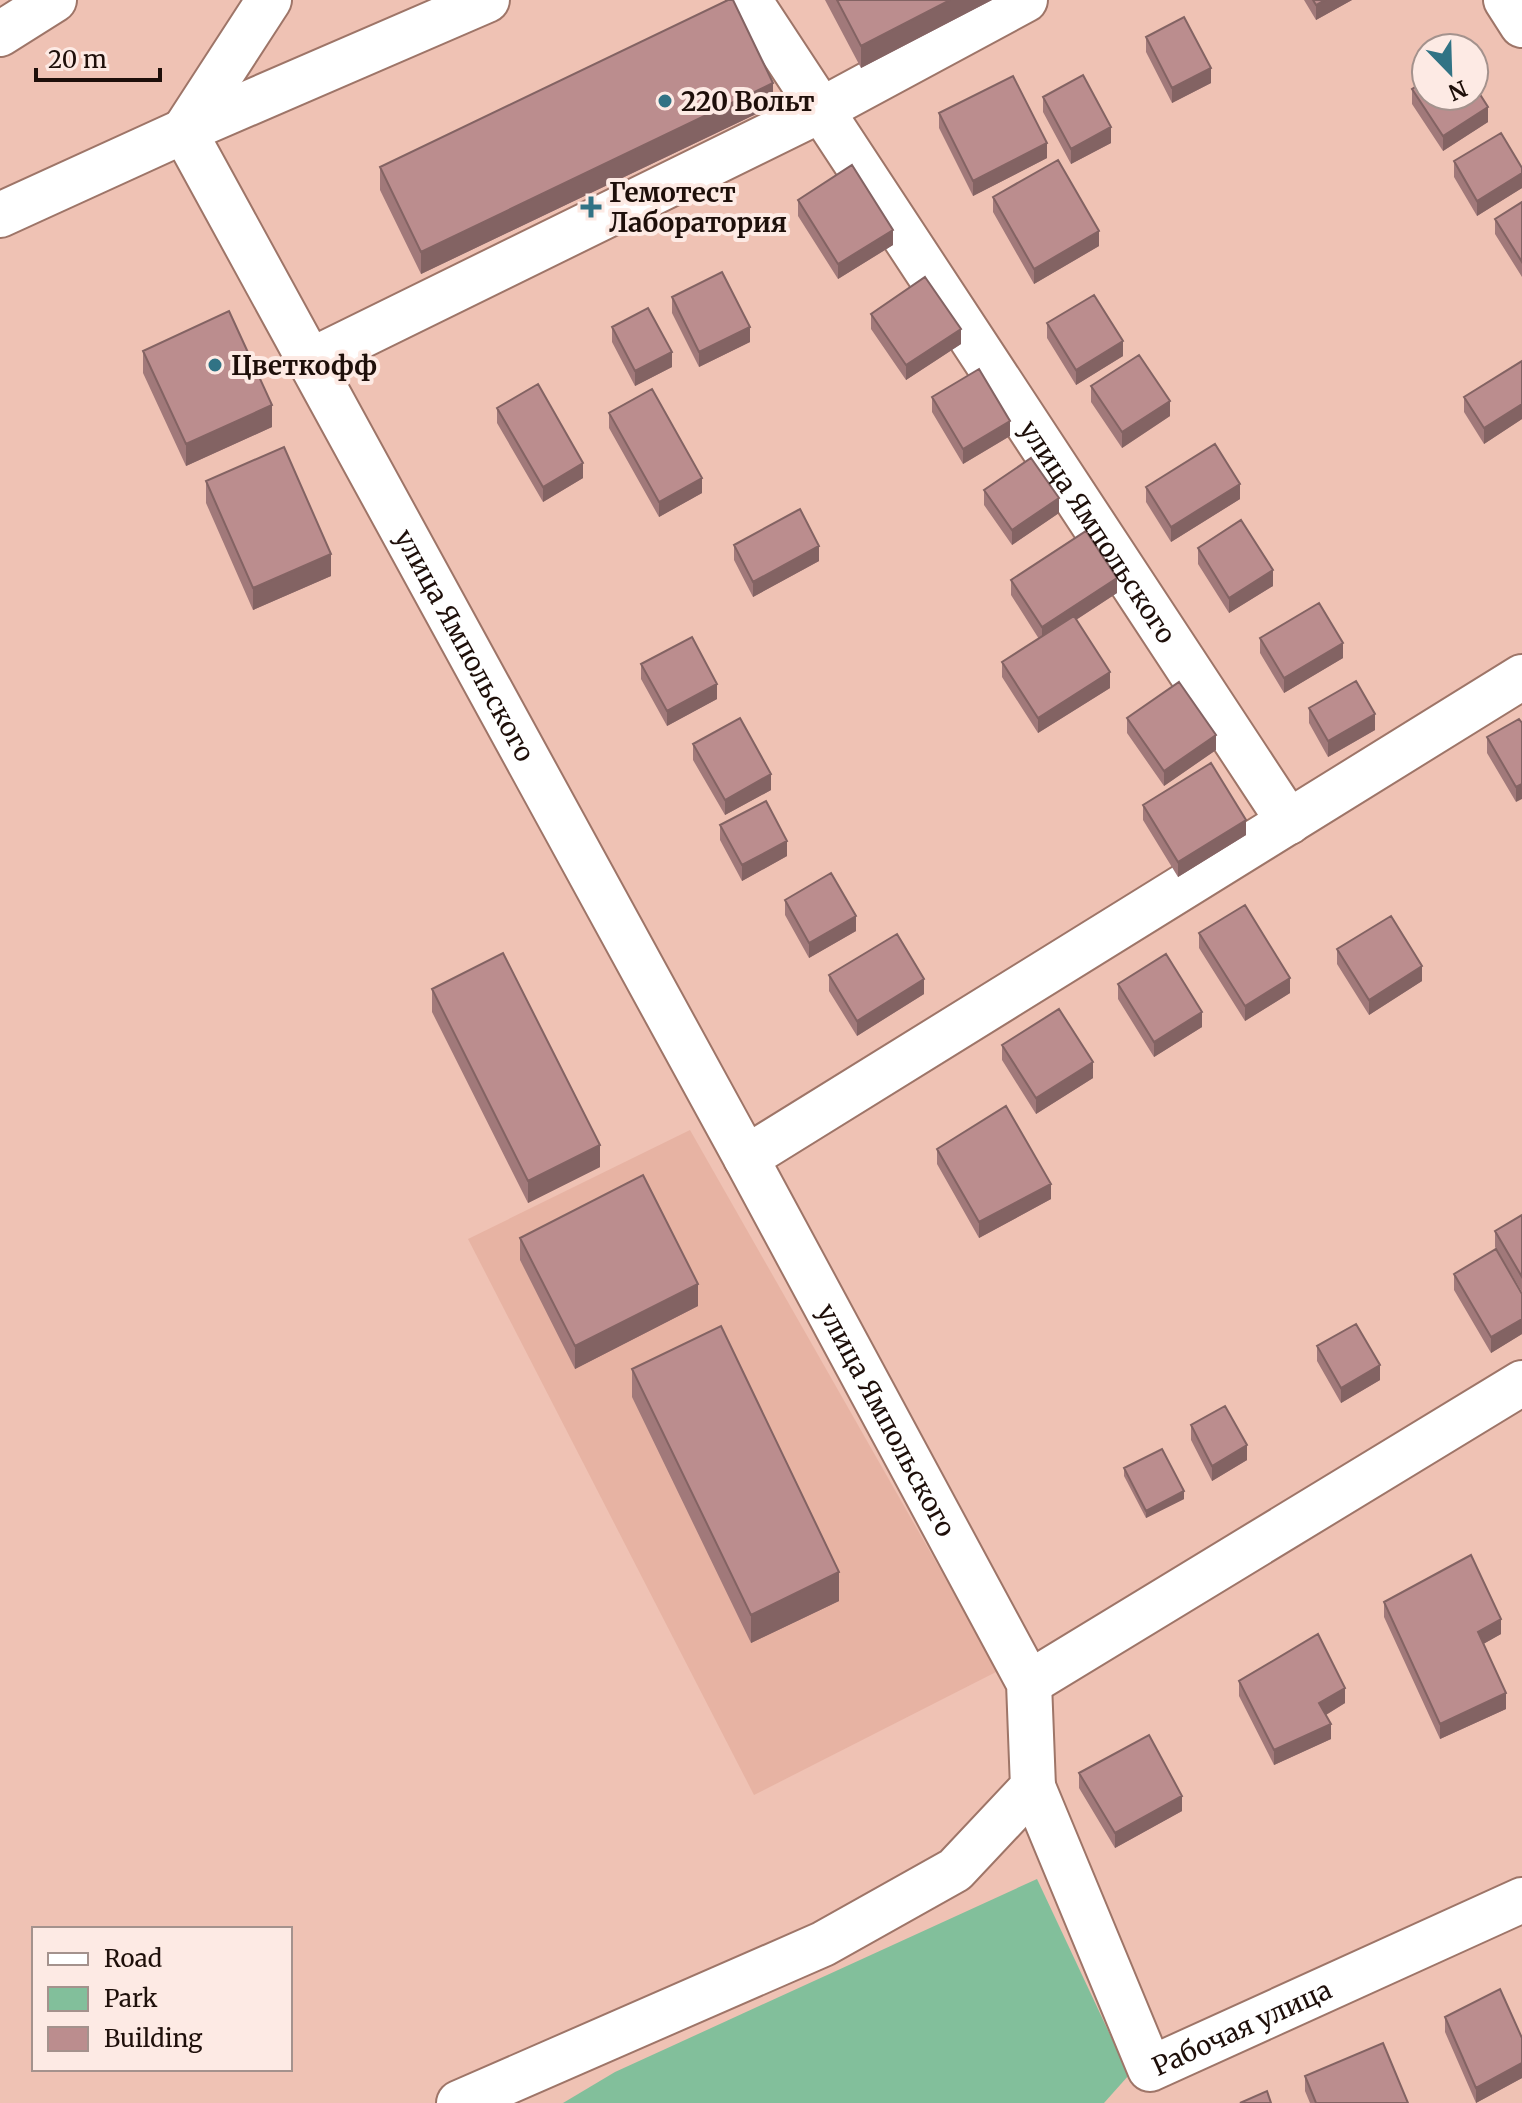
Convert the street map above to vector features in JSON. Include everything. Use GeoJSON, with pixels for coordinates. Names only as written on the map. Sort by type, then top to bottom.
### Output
{"type":"FeatureCollection","features":[{"type":"Feature","properties":{"kind":"street"},"geometry":{"type":"LineString","coordinates":[[0,34],[54,0]]}},
{"type":"Feature","properties":{"kind":"street"},"geometry":{"type":"LineString","coordinates":[[184,131],[234,0]]}},
{"type":"Feature","properties":{"kind":"street"},"geometry":{"type":"LineString","coordinates":[[184,131],[269,0]]}},
{"type":"Feature","properties":{"kind":"street","name":"улица Ямпольского"},"geometry":{"type":"LineString","coordinates":[[749,0],[1289,822]]}},
{"type":"Feature","properties":{"kind":"street"},"geometry":{"type":"LineString","coordinates":[[310,361],[821,110],[1025,0]]}},
{"type":"Feature","properties":{"kind":"street"},"geometry":{"type":"LineString","coordinates":[[1506,0],[1522,25]]}},
{"type":"Feature","properties":{"kind":"street"},"geometry":{"type":"LineString","coordinates":[[0,215],[466,4]]}},
{"type":"Feature","properties":{"kind":"street","name":"улица Ямпольского"},"geometry":{"type":"LineString","coordinates":[[184,131],[746,1158],[1029,1683]]}},
{"type":"Feature","properties":{"kind":"street"},"geometry":{"type":"LineString","coordinates":[[746,1158],[1522,677]]}},
{"type":"Feature","properties":{"kind":"street"},"geometry":{"type":"LineString","coordinates":[[459,2103],[823,1944],[955,1870],[1033,1787],[1029,1683],[1522,1383]]}},
{"type":"Feature","properties":{"kind":"street","name":"Рабочая улица"},"geometry":{"type":"LineString","coordinates":[[1033,1787],[1150,2069],[1522,1900]]}},
{"type":"Feature","properties":{"kind":"shaded area"},"geometry":{"type":"Polygon","coordinates":[[[690,1130],[998,1671],[754,1795],[468,1239],[690,1130]]]}},
{"type":"Feature","properties":{"kind":"green space"},"geometry":{"type":"Polygon","coordinates":[[[1037,1879],[1129,2075],[1104,2103],[563,2103],[615,2072],[1037,1879]]]}},
{"type":"Feature","properties":{"kind":"building"},"geometry":{"type":"Polygon","coordinates":[[[733,0],[773,83],[421,252],[380,167],[733,0]]]}},
{"type":"Feature","properties":{"kind":"building"},"geometry":{"type":"Polygon","coordinates":[[[837,0],[950,0],[861,46],[837,0]]]}},
{"type":"Feature","properties":{"kind":"building"},"geometry":{"type":"Polygon","coordinates":[[[1184,17],[1211,68],[1172,88],[1146,37],[1184,17]]]}},
{"type":"Feature","properties":{"kind":"building"},"geometry":{"type":"Polygon","coordinates":[[[1083,75],[1111,127],[1071,149],[1043,97],[1083,75]]]}},
{"type":"Feature","properties":{"kind":"building"},"geometry":{"type":"Polygon","coordinates":[[[1013,76],[1047,143],[973,181],[939,113],[1013,76]]]}},
{"type":"Feature","properties":{"kind":"building"},"geometry":{"type":"Polygon","coordinates":[[[1427,112],[1480,112],[1443,136],[1427,112]]]}},
{"type":"Feature","properties":{"kind":"building"},"geometry":{"type":"Polygon","coordinates":[[[1501,133],[1522,173],[1477,201],[1454,161],[1501,133]]]}},
{"type":"Feature","properties":{"kind":"building"},"geometry":{"type":"Polygon","coordinates":[[[1058,160],[1099,231],[1034,269],[993,197],[1058,160]]]}},
{"type":"Feature","properties":{"kind":"building"},"geometry":{"type":"Polygon","coordinates":[[[852,165],[893,230],[838,264],[798,200],[852,165]]]}},
{"type":"Feature","properties":{"kind":"building"},"geometry":{"type":"Polygon","coordinates":[[[1522,202],[1522,262],[1495,219],[1522,202]]]}},
{"type":"Feature","properties":{"kind":"building"},"geometry":{"type":"Polygon","coordinates":[[[722,272],[750,327],[699,352],[672,297],[722,272]]]}},
{"type":"Feature","properties":{"kind":"building"},"geometry":{"type":"Polygon","coordinates":[[[925,277],[961,329],[906,365],[871,314],[925,277]]]}},
{"type":"Feature","properties":{"kind":"building"},"geometry":{"type":"Polygon","coordinates":[[[1094,295],[1123,341],[1076,370],[1047,323],[1094,295]]]}},
{"type":"Feature","properties":{"kind":"building"},"geometry":{"type":"Polygon","coordinates":[[[648,308],[672,352],[635,371],[612,327],[648,308]]]}},
{"type":"Feature","properties":{"kind":"building"},"geometry":{"type":"Polygon","coordinates":[[[229,311],[272,405],[186,444],[143,351],[229,311]]]}},
{"type":"Feature","properties":{"kind":"building"},"geometry":{"type":"Polygon","coordinates":[[[1139,355],[1170,401],[1122,432],[1091,386],[1139,355]]]}},
{"type":"Feature","properties":{"kind":"building"},"geometry":{"type":"Polygon","coordinates":[[[1522,361],[1522,404],[1484,428],[1464,397],[1522,361]]]}},
{"type":"Feature","properties":{"kind":"building"},"geometry":{"type":"Polygon","coordinates":[[[979,369],[1010,421],[963,449],[932,397],[979,369]]]}},
{"type":"Feature","properties":{"kind":"building"},"geometry":{"type":"Polygon","coordinates":[[[538,384],[583,463],[543,487],[497,408],[538,384]]]}},
{"type":"Feature","properties":{"kind":"building"},"geometry":{"type":"Polygon","coordinates":[[[652,389],[702,478],[659,502],[609,413],[652,389]]]}},
{"type":"Feature","properties":{"kind":"building"},"geometry":{"type":"Polygon","coordinates":[[[1215,444],[1240,484],[1171,527],[1146,487],[1215,444]]]}},
{"type":"Feature","properties":{"kind":"building"},"geometry":{"type":"Polygon","coordinates":[[[284,447],[331,554],[253,588],[206,481],[284,447]]]}},
{"type":"Feature","properties":{"kind":"building"},"geometry":{"type":"Polygon","coordinates":[[[1031,458],[1059,498],[1012,530],[984,490],[1031,458]]]}},
{"type":"Feature","properties":{"kind":"building"},"geometry":{"type":"Polygon","coordinates":[[[800,509],[819,546],[753,582],[734,545],[800,509]]]}},
{"type":"Feature","properties":{"kind":"building"},"geometry":{"type":"Polygon","coordinates":[[[1241,520],[1273,570],[1229,598],[1198,548],[1241,520]]]}},
{"type":"Feature","properties":{"kind":"building"},"geometry":{"type":"Polygon","coordinates":[[[1086,531],[1117,578],[1042,627],[1011,580],[1086,531]]]}},
{"type":"Feature","properties":{"kind":"building"},"geometry":{"type":"Polygon","coordinates":[[[1319,603],[1343,643],[1284,678],[1260,638],[1319,603]]]}},
{"type":"Feature","properties":{"kind":"building"},"geometry":{"type":"Polygon","coordinates":[[[1074,616],[1110,672],[1038,718],[1002,662],[1074,616]]]}},
{"type":"Feature","properties":{"kind":"building"},"geometry":{"type":"Polygon","coordinates":[[[692,637],[717,684],[667,711],[641,664],[692,637]]]}},
{"type":"Feature","properties":{"kind":"building"},"geometry":{"type":"Polygon","coordinates":[[[1356,681],[1375,714],[1328,741],[1309,708],[1356,681]]]}},
{"type":"Feature","properties":{"kind":"building"},"geometry":{"type":"Polygon","coordinates":[[[1179,682],[1216,735],[1164,771],[1127,718],[1179,682]]]}},
{"type":"Feature","properties":{"kind":"building"},"geometry":{"type":"Polygon","coordinates":[[[740,718],[771,774],[725,800],[693,744],[740,718]]]}},
{"type":"Feature","properties":{"kind":"building"},"geometry":{"type":"Polygon","coordinates":[[[1519,719],[1522,723],[1522,784],[1516,787],[1487,737],[1519,719]]]}},
{"type":"Feature","properties":{"kind":"building"},"geometry":{"type":"Polygon","coordinates":[[[1211,763],[1246,820],[1178,862],[1143,805],[1211,763]]]}},
{"type":"Feature","properties":{"kind":"building"},"geometry":{"type":"Polygon","coordinates":[[[766,801],[787,841],[742,865],[720,825],[766,801]]]}},
{"type":"Feature","properties":{"kind":"building"},"geometry":{"type":"Polygon","coordinates":[[[831,873],[856,916],[809,943],[785,900],[831,873]]]}},
{"type":"Feature","properties":{"kind":"building"},"geometry":{"type":"Polygon","coordinates":[[[1245,905],[1290,978],[1245,1006],[1199,933],[1245,905]]]}},
{"type":"Feature","properties":{"kind":"building"},"geometry":{"type":"Polygon","coordinates":[[[1391,916],[1422,966],[1369,1000],[1337,949],[1391,916]]]}},
{"type":"Feature","properties":{"kind":"building"},"geometry":{"type":"Polygon","coordinates":[[[897,934],[924,979],[857,1021],[829,975],[897,934]]]}},
{"type":"Feature","properties":{"kind":"building"},"geometry":{"type":"Polygon","coordinates":[[[503,953],[600,1145],[528,1181],[432,989],[503,953]]]}},
{"type":"Feature","properties":{"kind":"building"},"geometry":{"type":"Polygon","coordinates":[[[1166,954],[1202,1012],[1154,1042],[1118,984],[1166,954]]]}},
{"type":"Feature","properties":{"kind":"building"},"geometry":{"type":"Polygon","coordinates":[[[1059,1009],[1093,1062],[1036,1098],[1002,1045],[1059,1009]]]}},
{"type":"Feature","properties":{"kind":"building"},"geometry":{"type":"Polygon","coordinates":[[[1006,1106],[1051,1184],[979,1222],[937,1149],[1006,1106]]]}},
{"type":"Feature","properties":{"kind":"building"},"geometry":{"type":"Polygon","coordinates":[[[643,1175],[698,1284],[575,1346],[520,1238],[643,1175]]]}},
{"type":"Feature","properties":{"kind":"building"},"geometry":{"type":"Polygon","coordinates":[[[1522,1215],[1522,1277],[1495,1231],[1522,1215]]]}},
{"type":"Feature","properties":{"kind":"building"},"geometry":{"type":"Polygon","coordinates":[[[1496,1249],[1522,1294],[1522,1319],[1491,1337],[1454,1274],[1496,1249]]]}},
{"type":"Feature","properties":{"kind":"building"},"geometry":{"type":"Polygon","coordinates":[[[1356,1324],[1380,1365],[1341,1388],[1317,1346],[1356,1324]]]}},
{"type":"Feature","properties":{"kind":"building"},"geometry":{"type":"Polygon","coordinates":[[[721,1326],[839,1572],[751,1615],[632,1369],[721,1326]]]}},
{"type":"Feature","properties":{"kind":"building"},"geometry":{"type":"Polygon","coordinates":[[[1225,1406],[1247,1445],[1212,1466],[1191,1425],[1225,1406]]]}},
{"type":"Feature","properties":{"kind":"building"},"geometry":{"type":"Polygon","coordinates":[[[1162,1449],[1184,1491],[1146,1511],[1124,1468],[1162,1449]]]}},
{"type":"Feature","properties":{"kind":"building"},"geometry":{"type":"Polygon","coordinates":[[[1471,1555],[1501,1619],[1478,1632],[1506,1693],[1440,1724],[1384,1602],[1471,1555]]]}},
{"type":"Feature","properties":{"kind":"building"},"geometry":{"type":"Polygon","coordinates":[[[1318,1634],[1345,1688],[1319,1703],[1331,1724],[1274,1750],[1239,1681],[1318,1634]]]}},
{"type":"Feature","properties":{"kind":"building"},"geometry":{"type":"Polygon","coordinates":[[[1149,1735],[1182,1796],[1115,1833],[1079,1773],[1149,1735]]]}},
{"type":"Feature","properties":{"kind":"building"},"geometry":{"type":"Polygon","coordinates":[[[1500,1989],[1522,2038],[1522,2063],[1476,2088],[1445,2017],[1500,1989]]]}},
{"type":"Feature","properties":{"kind":"building"},"geometry":{"type":"Polygon","coordinates":[[[1383,2043],[1408,2103],[1316,2103],[1305,2076],[1383,2043]]]}},
{"type":"Feature","properties":{"kind":"building"},"geometry":{"type":"Polygon","coordinates":[[[1267,2091],[1271,2103],[1240,2103],[1267,2091]]]}},
{"type":"Feature","properties":{"kind":"place","name":"220 Вольт"},"geometry":{"type":"Point","coordinates":[665,101]}},
{"type":"Feature","properties":{"kind":"place","name":"Гемотест Лаборатория"},"geometry":{"type":"Point","coordinates":[591,207]}},
{"type":"Feature","properties":{"kind":"place","name":"Цветкофф"},"geometry":{"type":"Point","coordinates":[215,365]}}]}
